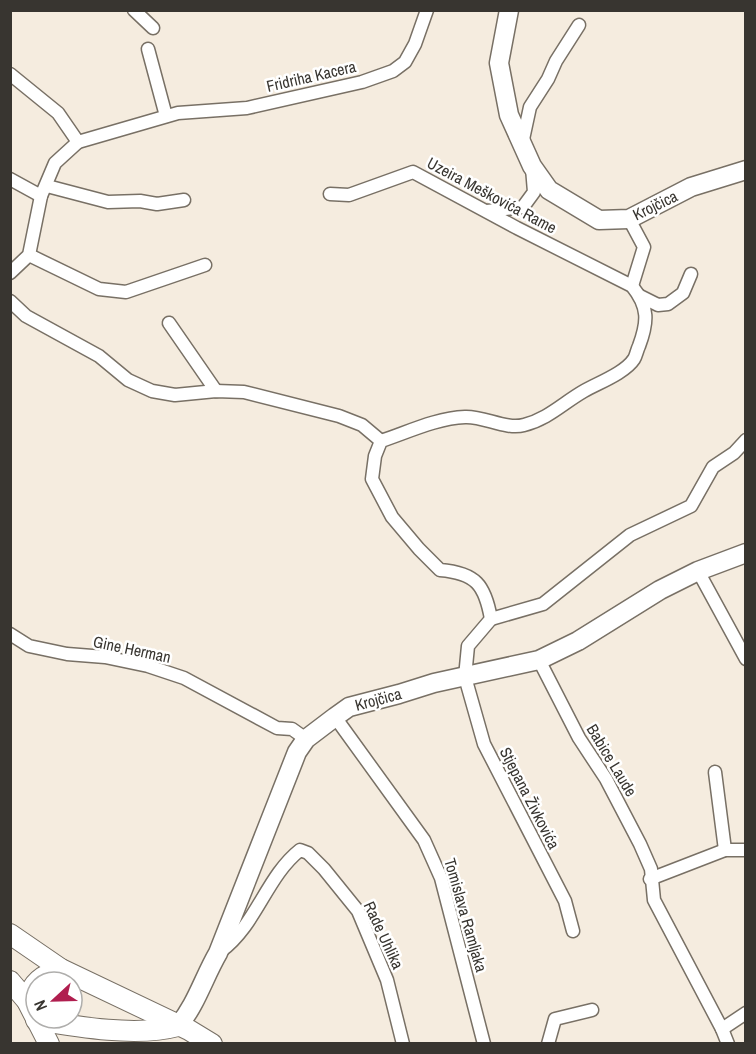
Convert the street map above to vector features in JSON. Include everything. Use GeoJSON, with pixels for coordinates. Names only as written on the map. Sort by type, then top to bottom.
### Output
{"type":"FeatureCollection","features":[{"type":"Feature","properties":{"kind":"main road","name":"Krojčica"},"geometry":{"type":"LineString","coordinates":[[509,10],[499,63],[509,115],[532,166],[549,190],[599,220],[629,219],[691,187],[746,170]]}},
{"type":"Feature","properties":{"kind":"main road","name":"Krojčica"},"geometry":{"type":"LineString","coordinates":[[178,1026],[191,1008],[204,976],[218,953],[297,752],[306,739],[349,707],[434,683],[539,660],[578,641],[660,590],[698,571],[746,553]]}},
{"type":"Feature","properties":{"kind":"main road"},"geometry":{"type":"LineString","coordinates":[[10,934],[61,969],[189,1030],[212,1044]]}},
{"type":"Feature","properties":{"kind":"main road"},"geometry":{"type":"LineString","coordinates":[[10,981],[24,998]]}},
{"type":"Feature","properties":{"kind":"main road"},"geometry":{"type":"LineString","coordinates":[[84,1026],[151,1031],[178,1026]]}},
{"type":"Feature","properties":{"kind":"main road"},"geometry":{"type":"LineString","coordinates":[[41,1030],[49,1044]]}},
{"type":"Feature","properties":{"kind":"street"},"geometry":{"type":"LineString","coordinates":[[135,10],[153,28]]}},
{"type":"Feature","properties":{"kind":"street","name":"Fridriha Kacera"},"geometry":{"type":"LineString","coordinates":[[78,142],[178,112],[247,108],[362,81],[393,71],[405,62],[415,44],[427,10]]}},
{"type":"Feature","properties":{"kind":"street"},"geometry":{"type":"LineString","coordinates":[[522,145],[530,107],[579,25]]}},
{"type":"Feature","properties":{"kind":"street"},"geometry":{"type":"LineString","coordinates":[[148,49],[166,116]]}},
{"type":"Feature","properties":{"kind":"street"},"geometry":{"type":"LineString","coordinates":[[10,74],[58,113],[78,142],[55,164],[44,191],[29,255],[10,273]]}},
{"type":"Feature","properties":{"kind":"street"},"geometry":{"type":"LineString","coordinates":[[487,212],[523,207],[534,192],[532,166]]}},
{"type":"Feature","properties":{"kind":"street","name":"Uzeira Meškovića Rame"},"geometry":{"type":"LineString","coordinates":[[330,194],[349,195],[413,172],[636,291],[658,305],[668,304],[683,293],[691,274]]}},
{"type":"Feature","properties":{"kind":"street"},"geometry":{"type":"LineString","coordinates":[[10,179],[44,191],[108,202],[140,201],[157,204],[184,200]]}},
{"type":"Feature","properties":{"kind":"street"},"geometry":{"type":"LineString","coordinates":[[490,619],[487,599],[476,580],[459,572],[440,570],[392,518],[372,479],[375,456],[381,441],[441,421],[467,416],[521,426],[538,421],[634,360],[645,330],[645,312],[636,291],[644,247],[629,219]]}},
{"type":"Feature","properties":{"kind":"street"},"geometry":{"type":"LineString","coordinates":[[29,255],[99,290],[126,292],[205,265]]}},
{"type":"Feature","properties":{"kind":"street"},"geometry":{"type":"LineString","coordinates":[[10,301],[26,315],[99,356],[128,381],[152,391],[175,395],[216,391],[244,392],[362,425],[381,441]]}},
{"type":"Feature","properties":{"kind":"street"},"geometry":{"type":"LineString","coordinates":[[169,323],[216,391]]}},
{"type":"Feature","properties":{"kind":"street"},"geometry":{"type":"LineString","coordinates":[[465,677],[468,646],[490,619],[543,603],[630,535],[691,506],[713,467],[734,453],[746,440]]}},
{"type":"Feature","properties":{"kind":"street"},"geometry":{"type":"LineString","coordinates":[[698,571],[746,659]]}},
{"type":"Feature","properties":{"kind":"street","name":"Gine Herman"},"geometry":{"type":"LineString","coordinates":[[10,634],[29,646],[67,654],[105,657],[148,666],[184,678],[277,728],[292,729],[306,739]]}},
{"type":"Feature","properties":{"kind":"street","name":"Babice Laude"},"geometry":{"type":"LineString","coordinates":[[539,660],[579,738],[606,780],[640,844],[651,868],[650,879],[654,900],[728,1044]]}},
{"type":"Feature","properties":{"kind":"street","name":"Stjepana Živkovića"},"geometry":{"type":"LineString","coordinates":[[465,677],[484,744],[565,901],[573,931]]}},
{"type":"Feature","properties":{"kind":"street","name":"Tomislava Ramljaka"},"geometry":{"type":"LineString","coordinates":[[334,717],[424,840],[441,878],[484,1044]]}},
{"type":"Feature","properties":{"kind":"street"},"geometry":{"type":"LineString","coordinates":[[715,772],[725,850]]}},
{"type":"Feature","properties":{"kind":"street","name":"Rade Uhlika"},"geometry":{"type":"LineString","coordinates":[[218,953],[243,931],[286,861],[300,850],[308,853],[358,911],[387,980],[403,1044]]}},
{"type":"Feature","properties":{"kind":"street"},"geometry":{"type":"LineString","coordinates":[[650,879],[725,850],[746,850]]}},
{"type":"Feature","properties":{"kind":"street"},"geometry":{"type":"LineString","coordinates":[[548,1043],[555,1019],[592,1010]]}},
{"type":"Feature","properties":{"kind":"street"},"geometry":{"type":"LineString","coordinates":[[722,1029],[746,1013]]}}]}
